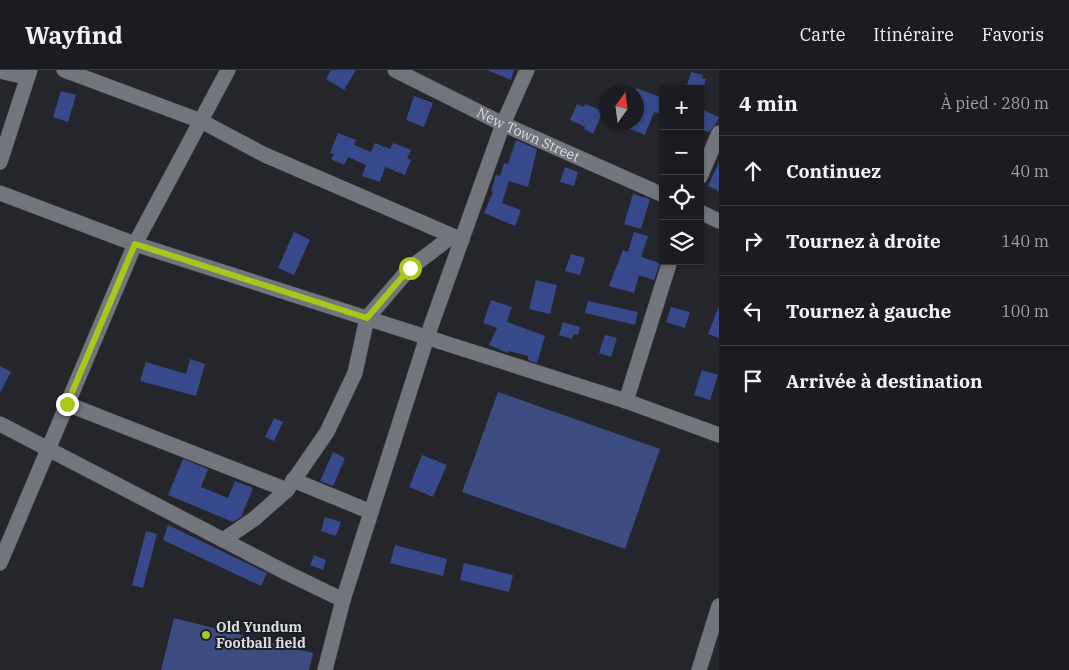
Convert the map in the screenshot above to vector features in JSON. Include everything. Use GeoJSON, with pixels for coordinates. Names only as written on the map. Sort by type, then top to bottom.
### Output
{"type":"FeatureCollection","features":[{"type":"Feature","properties":{"kind":"street"},"geometry":{"type":"LineString","coordinates":[[64,70],[201,120],[265,155],[457,238]]}},
{"type":"Feature","properties":{"kind":"street"},"geometry":{"type":"LineString","coordinates":[[0,563],[135,244],[228,70]]}},
{"type":"Feature","properties":{"kind":"street","name":"New Town Street"},"geometry":{"type":"LineString","coordinates":[[395,70],[503,124],[659,193]]}},
{"type":"Feature","properties":{"kind":"street"},"geometry":{"type":"LineString","coordinates":[[325,670],[343,600],[457,238],[527,70]]}},
{"type":"Feature","properties":{"kind":"street"},"geometry":{"type":"LineString","coordinates":[[0,71],[28,74],[0,162]]}},
{"type":"Feature","properties":{"kind":"street"},"geometry":{"type":"LineString","coordinates":[[701,175],[719,133]]}},
{"type":"Feature","properties":{"kind":"street"},"geometry":{"type":"LineString","coordinates":[[0,194],[135,244],[626,401],[719,435]]}},
{"type":"Feature","properties":{"kind":"street"},"geometry":{"type":"LineString","coordinates":[[704,214],[719,221]]}},
{"type":"Feature","properties":{"kind":"street"},"geometry":{"type":"LineString","coordinates":[[223,540],[254,520],[290,485],[327,432],[355,373],[367,318],[410,268],[457,238]]}},
{"type":"Feature","properties":{"kind":"street"},"geometry":{"type":"LineString","coordinates":[[626,401],[669,265]]}},
{"type":"Feature","properties":{"kind":"street"},"geometry":{"type":"LineString","coordinates":[[67,404],[290,485],[371,512]]}},
{"type":"Feature","properties":{"kind":"street"},"geometry":{"type":"LineString","coordinates":[[0,424],[343,600]]}},
{"type":"Feature","properties":{"kind":"street"},"geometry":{"type":"LineString","coordinates":[[699,670],[719,606]]}},
{"type":"Feature","properties":{"kind":"shaded area"},"geometry":{"type":"Polygon","coordinates":[[[498,392],[660,449],[625,549],[462,492],[498,392]]]}},
{"type":"Feature","properties":{"kind":"shaded area","name":"Old Yundum Football field"},"geometry":{"type":"Polygon","coordinates":[[[174,618],[313,653],[309,670],[161,670],[174,618]]]}},
{"type":"Feature","properties":{"kind":"building"},"geometry":{"type":"Polygon","coordinates":[[[331,70],[356,70],[344,90],[326,79],[331,70]]]}},
{"type":"Feature","properties":{"kind":"building"},"geometry":{"type":"Polygon","coordinates":[[[487,70],[514,70],[511,80],[487,70]]]}},
{"type":"Feature","properties":{"kind":"building"},"geometry":{"type":"Polygon","coordinates":[[[691,72],[703,75],[702,78],[706,79],[704,86],[687,85],[691,72]]]}},
{"type":"Feature","properties":{"kind":"building"},"geometry":{"type":"Polygon","coordinates":[[[61,91],[76,95],[68,122],[53,117],[61,91]]]}},
{"type":"Feature","properties":{"kind":"building"},"geometry":{"type":"Polygon","coordinates":[[[644,91],[659,97],[659,114],[654,112],[645,135],[632,130],[644,130],[644,91]]]}},
{"type":"Feature","properties":{"kind":"building"},"geometry":{"type":"Polygon","coordinates":[[[414,96],[433,103],[424,127],[406,120],[414,96]]]}},
{"type":"Feature","properties":{"kind":"building"},"geometry":{"type":"Polygon","coordinates":[[[577,104],[584,107],[585,104],[599,109],[599,120],[593,134],[584,129],[585,127],[570,120],[577,104]]]}},
{"type":"Feature","properties":{"kind":"building"},"geometry":{"type":"Polygon","coordinates":[[[704,111],[719,117],[709,132],[704,130],[704,111]]]}},
{"type":"Feature","properties":{"kind":"building"},"geometry":{"type":"Polygon","coordinates":[[[338,133],[356,140],[354,145],[371,152],[375,143],[390,149],[393,143],[411,150],[407,158],[411,160],[405,175],[385,167],[380,182],[362,176],[366,165],[348,157],[344,165],[331,159],[334,154],[330,153],[338,133]]]}},
{"type":"Feature","properties":{"kind":"building"},"geometry":{"type":"Polygon","coordinates":[[[516,140],[537,149],[528,187],[509,181],[502,203],[521,210],[515,226],[484,213],[493,192],[491,191],[496,175],[500,176],[504,163],[508,164],[516,140]]]}},
{"type":"Feature","properties":{"kind":"building"},"geometry":{"type":"Polygon","coordinates":[[[719,162],[719,191],[708,186],[719,162]]]}},
{"type":"Feature","properties":{"kind":"building"},"geometry":{"type":"Polygon","coordinates":[[[565,167],[578,172],[574,186],[560,182],[565,167]]]}},
{"type":"Feature","properties":{"kind":"building"},"geometry":{"type":"Polygon","coordinates":[[[633,194],[650,199],[641,229],[624,224],[633,194]]]}},
{"type":"Feature","properties":{"kind":"building"},"geometry":{"type":"Polygon","coordinates":[[[294,232],[310,240],[294,275],[278,268],[294,232]]]}},
{"type":"Feature","properties":{"kind":"building"},"geometry":{"type":"Polygon","coordinates":[[[634,232],[648,236],[641,257],[659,263],[654,280],[639,275],[634,293],[609,286],[623,250],[628,252],[634,232]]]}},
{"type":"Feature","properties":{"kind":"building"},"geometry":{"type":"Polygon","coordinates":[[[571,254],[585,258],[580,275],[565,271],[571,254]]]}},
{"type":"Feature","properties":{"kind":"building"},"geometry":{"type":"Polygon","coordinates":[[[536,280],[557,285],[550,314],[529,309],[536,280]]]}},
{"type":"Feature","properties":{"kind":"building"},"geometry":{"type":"Polygon","coordinates":[[[491,300],[512,307],[507,322],[545,336],[537,363],[528,360],[528,356],[509,351],[508,353],[489,345],[497,328],[483,323],[491,300]]]}},
{"type":"Feature","properties":{"kind":"building"},"geometry":{"type":"Polygon","coordinates":[[[588,301],[638,312],[635,325],[585,313],[588,301]]]}},
{"type":"Feature","properties":{"kind":"building"},"geometry":{"type":"Polygon","coordinates":[[[671,307],[690,312],[685,328],[666,322],[671,307]]]}},
{"type":"Feature","properties":{"kind":"building"},"geometry":{"type":"Polygon","coordinates":[[[719,308],[719,338],[708,334],[719,308]]]}},
{"type":"Feature","properties":{"kind":"building"},"geometry":{"type":"Polygon","coordinates":[[[563,322],[580,327],[578,335],[574,334],[572,339],[559,335],[563,322]]]}},
{"type":"Feature","properties":{"kind":"building"},"geometry":{"type":"Polygon","coordinates":[[[605,335],[617,338],[611,357],[599,353],[605,335]]]}},
{"type":"Feature","properties":{"kind":"building"},"geometry":{"type":"Polygon","coordinates":[[[190,359],[205,364],[196,396],[140,381],[146,362],[186,374],[190,359]]]}},
{"type":"Feature","properties":{"kind":"building"},"geometry":{"type":"Polygon","coordinates":[[[0,366],[11,372],[0,393],[0,366]]]}},
{"type":"Feature","properties":{"kind":"building"},"geometry":{"type":"Polygon","coordinates":[[[702,370],[718,375],[710,400],[694,395],[702,370]]]}},
{"type":"Feature","properties":{"kind":"building"},"geometry":{"type":"Polygon","coordinates":[[[274,418],[283,422],[274,441],[265,437],[274,418]]]}},
{"type":"Feature","properties":{"kind":"building"},"geometry":{"type":"Polygon","coordinates":[[[333,452],[345,458],[333,486],[320,481],[333,452]]]}},
{"type":"Feature","properties":{"kind":"building"},"geometry":{"type":"Polygon","coordinates":[[[422,455],[447,465],[433,497],[409,487],[422,455]]]}},
{"type":"Feature","properties":{"kind":"building"},"geometry":{"type":"Polygon","coordinates":[[[183,459],[208,469],[201,487],[228,498],[235,481],[253,488],[241,517],[233,522],[168,495],[183,459]]]}},
{"type":"Feature","properties":{"kind":"building"},"geometry":{"type":"Polygon","coordinates":[[[325,517],[341,522],[336,536],[321,531],[325,517]]]}},
{"type":"Feature","properties":{"kind":"building"},"geometry":{"type":"Polygon","coordinates":[[[168,525],[267,573],[261,586],[163,540],[168,525]]]}},
{"type":"Feature","properties":{"kind":"building"},"geometry":{"type":"Polygon","coordinates":[[[146,531],[157,534],[143,588],[132,585],[146,531]]]}},
{"type":"Feature","properties":{"kind":"building"},"geometry":{"type":"Polygon","coordinates":[[[395,545],[447,559],[443,576],[390,563],[395,545]]]}},
{"type":"Feature","properties":{"kind":"building"},"geometry":{"type":"Polygon","coordinates":[[[314,555],[326,560],[323,570],[310,565],[314,555]]]}},
{"type":"Feature","properties":{"kind":"building"},"geometry":{"type":"Polygon","coordinates":[[[464,563],[513,575],[509,592],[460,580],[464,563]]]}},
{"type":"Feature","properties":{"kind":"place","name":"Old Yundum Football field"},"geometry":{"type":"Point","coordinates":[206,635]}},
{"type":"Feature","properties":{"kind":"route"},"geometry":{"type":"LineString","coordinates":[[67,404],[135,244],[367,318],[410,268]]}}]}
